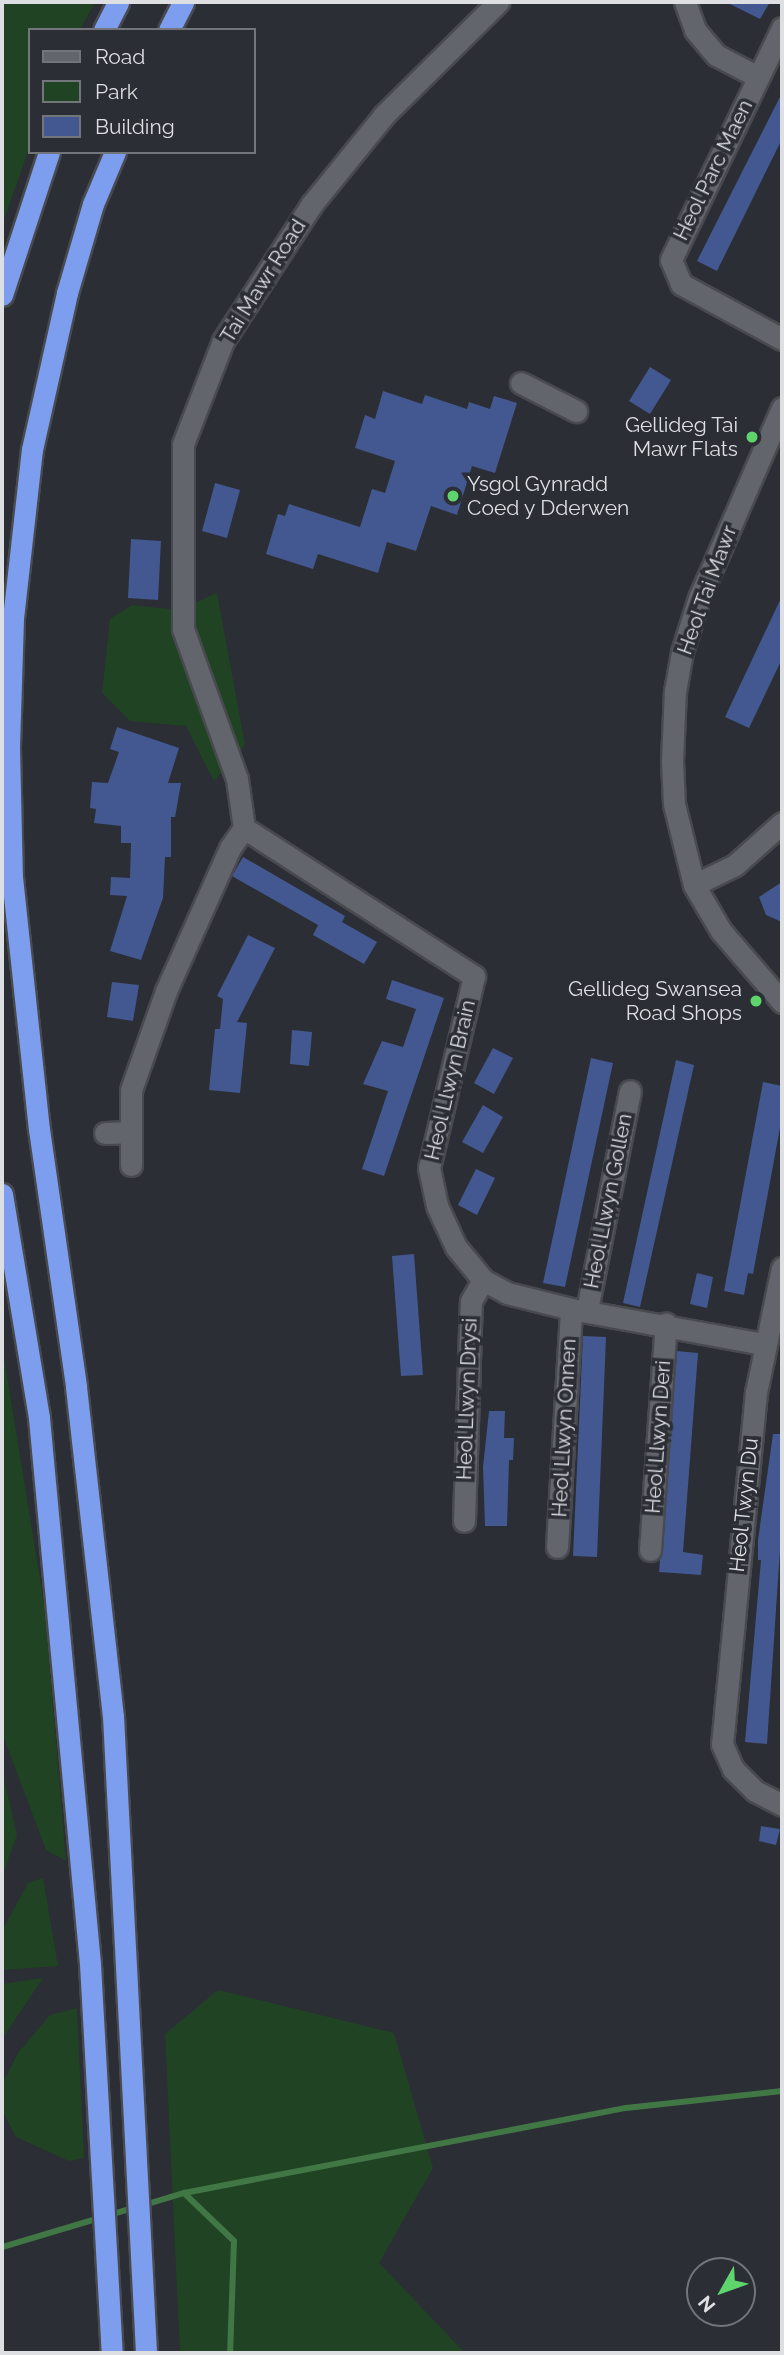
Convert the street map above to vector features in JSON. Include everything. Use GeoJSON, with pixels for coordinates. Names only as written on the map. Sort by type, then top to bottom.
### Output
{"type":"FeatureCollection","features":[{"type":"Feature","properties":{"kind":"highway"},"geometry":{"type":"LineString","coordinates":[[105,28],[118,2]]}},
{"type":"Feature","properties":{"kind":"highway"},"geometry":{"type":"LineString","coordinates":[[170,28],[183,2]]}},
{"type":"Feature","properties":{"kind":"highway"},"geometry":{"type":"LineString","coordinates":[[2,295],[48,154]]}},
{"type":"Feature","properties":{"kind":"highway"},"geometry":{"type":"LineString","coordinates":[[114,154],[93,204],[67,293],[32,449],[13,618],[9,748],[12,877],[39,1129],[76,1387],[113,1716],[146,2353]]}},
{"type":"Feature","properties":{"kind":"highway"},"geometry":{"type":"LineString","coordinates":[[2,1194],[40,1418],[90,1964],[112,2353]]}},
{"type":"Feature","properties":{"kind":"street","name":"Tai Mawr Road"},"geometry":{"type":"LineString","coordinates":[[244,828],[237,779],[183,629],[183,444],[223,341],[312,204],[384,114],[498,2]]}},
{"type":"Feature","properties":{"kind":"street"},"geometry":{"type":"LineString","coordinates":[[685,2],[695,30],[716,55],[758,77]]}},
{"type":"Feature","properties":{"kind":"street","name":"Heol Parc Maen"},"geometry":{"type":"LineString","coordinates":[[782,28],[671,260],[681,284],[782,339]]}},
{"type":"Feature","properties":{"kind":"street"},"geometry":{"type":"LineString","coordinates":[[521,383],[576,411]]}},
{"type":"Feature","properties":{"kind":"street","name":"Heol Tai Mawr"},"geometry":{"type":"LineString","coordinates":[[782,408],[699,598],[675,690],[674,804],[694,886],[721,931],[782,1002]]}},
{"type":"Feature","properties":{"kind":"street"},"geometry":{"type":"LineString","coordinates":[[694,886],[734,865],[782,822]]}},
{"type":"Feature","properties":{"kind":"street"},"geometry":{"type":"LineString","coordinates":[[131,1165],[128,1132],[131,1090],[166,991],[230,848],[244,828]]}},
{"type":"Feature","properties":{"kind":"street","name":"Heol Llwyn Brain"},"geometry":{"type":"LineString","coordinates":[[244,828],[474,976],[429,1168],[437,1206],[456,1247],[483,1280],[507,1293],[579,1310],[764,1344]]}},
{"type":"Feature","properties":{"kind":"street","name":"Heol Llwyn Gollen"},"geometry":{"type":"LineString","coordinates":[[579,1310],[629,1091]]}},
{"type":"Feature","properties":{"kind":"street"},"geometry":{"type":"LineString","coordinates":[[105,1133],[128,1132]]}},
{"type":"Feature","properties":{"kind":"street","name":"Heol Twyn Du"},"geometry":{"type":"LineString","coordinates":[[782,1268],[764,1344],[722,1744],[733,1769],[755,1791],[782,1805]]}},
{"type":"Feature","properties":{"kind":"street","name":"Heol Llwyn Drysi"},"geometry":{"type":"LineString","coordinates":[[464,1521],[471,1301],[483,1280]]}},
{"type":"Feature","properties":{"kind":"street","name":"Heol Llwyn Onnen"},"geometry":{"type":"LineString","coordinates":[[557,1547],[579,1310]]}},
{"type":"Feature","properties":{"kind":"street","name":"Heol Llwyn Deri"},"geometry":{"type":"LineString","coordinates":[[650,1550],[666,1325]]}},
{"type":"Feature","properties":{"kind":"green space"},"geometry":{"type":"Polygon","coordinates":[[[2,2],[95,2],[81,28],[28,28],[28,152],[2,225],[2,2]]]}},
{"type":"Feature","properties":{"kind":"green space"},"geometry":{"type":"Polygon","coordinates":[[[217,593],[245,745],[214,781],[186,726],[130,721],[102,693],[110,619],[132,605],[178,610],[217,593]]]}},
{"type":"Feature","properties":{"kind":"green space"},"geometry":{"type":"Polygon","coordinates":[[[2,1346],[45,1610],[66,1861],[46,1850],[2,1733],[2,1346]]]}},
{"type":"Feature","properties":{"kind":"green space"},"geometry":{"type":"Polygon","coordinates":[[[2,1771],[17,1835],[2,1876],[2,1771]]]}},
{"type":"Feature","properties":{"kind":"green space"},"geometry":{"type":"Polygon","coordinates":[[[43,1878],[58,1966],[2,1970],[2,1931],[28,1883],[43,1878]]]}},
{"type":"Feature","properties":{"kind":"green space"},"geometry":{"type":"Polygon","coordinates":[[[43,1978],[2,2039],[2,1984],[43,1978]]]}},
{"type":"Feature","properties":{"kind":"green space"},"geometry":{"type":"Polygon","coordinates":[[[218,1990],[394,2033],[433,2168],[379,2263],[465,2353],[180,2353],[165,2034],[218,1990]]]}},
{"type":"Feature","properties":{"kind":"green space"},"geometry":{"type":"Polygon","coordinates":[[[77,2008],[84,2158],[69,2161],[16,2137],[2,2110],[2,2084],[18,2053],[50,2015],[77,2008]]]}},
{"type":"Feature","properties":{"kind":"building"},"geometry":{"type":"Polygon","coordinates":[[[726,2],[770,2],[760,19],[726,2]]]}},
{"type":"Feature","properties":{"kind":"building"},"geometry":{"type":"Polygon","coordinates":[[[782,93],[782,139],[717,271],[697,261],[782,93]]]}},
{"type":"Feature","properties":{"kind":"building"},"geometry":{"type":"Polygon","coordinates":[[[650,367],[671,380],[650,414],[629,401],[650,367]]]}},
{"type":"Feature","properties":{"kind":"building"},"geometry":{"type":"Polygon","coordinates":[[[383,391],[422,404],[425,395],[467,409],[469,402],[490,409],[494,396],[517,403],[495,473],[472,466],[457,515],[431,506],[416,551],[387,542],[378,573],[318,554],[313,569],[266,554],[278,514],[285,516],[289,504],[360,527],[372,489],[385,493],[395,461],[355,448],[365,415],[375,419],[383,391]]]}},
{"type":"Feature","properties":{"kind":"building"},"geometry":{"type":"Polygon","coordinates":[[[215,483],[240,490],[227,538],[202,531],[215,483]]]}},
{"type":"Feature","properties":{"kind":"building"},"geometry":{"type":"Polygon","coordinates":[[[131,539],[161,541],[158,600],[128,598],[131,539]]]}},
{"type":"Feature","properties":{"kind":"building"},"geometry":{"type":"Polygon","coordinates":[[[782,596],[782,659],[749,728],[725,717],[782,596]]]}},
{"type":"Feature","properties":{"kind":"building"},"geometry":{"type":"Polygon","coordinates":[[[117,727],[179,748],[168,783],[181,783],[175,817],[171,817],[171,857],[165,857],[163,898],[141,960],[110,951],[127,896],[110,895],[111,877],[130,878],[131,843],[121,843],[121,826],[94,823],[96,809],[90,808],[92,782],[108,783],[119,752],[110,749],[117,727]]]}},
{"type":"Feature","properties":{"kind":"building"},"geometry":{"type":"Polygon","coordinates":[[[243,857],[345,916],[342,922],[377,942],[364,964],[313,935],[318,925],[232,876],[243,857]]]}},
{"type":"Feature","properties":{"kind":"building"},"geometry":{"type":"Polygon","coordinates":[[[782,882],[782,922],[766,915],[759,897],[782,882]]]}},
{"type":"Feature","properties":{"kind":"building"},"geometry":{"type":"Polygon","coordinates":[[[248,935],[275,948],[237,1022],[247,1023],[240,1093],[209,1090],[215,1029],[220,1029],[223,999],[217,996],[248,935]]]}},
{"type":"Feature","properties":{"kind":"building"},"geometry":{"type":"Polygon","coordinates":[[[392,980],[444,998],[384,1176],[362,1169],[388,1091],[363,1084],[382,1041],[403,1047],[416,1009],[386,999],[392,980]]]}},
{"type":"Feature","properties":{"kind":"building"},"geometry":{"type":"Polygon","coordinates":[[[112,982],[139,985],[133,1021],[107,1017],[112,982]]]}},
{"type":"Feature","properties":{"kind":"building"},"geometry":{"type":"Polygon","coordinates":[[[292,1030],[312,1032],[309,1066],[290,1064],[292,1030]]]}},
{"type":"Feature","properties":{"kind":"building"},"geometry":{"type":"Polygon","coordinates":[[[493,1048],[513,1058],[494,1094],[474,1083],[493,1048]]]}},
{"type":"Feature","properties":{"kind":"building"},"geometry":{"type":"Polygon","coordinates":[[[591,1058],[613,1063],[565,1287],[543,1283],[591,1058]]]}},
{"type":"Feature","properties":{"kind":"building"},"geometry":{"type":"Polygon","coordinates":[[[676,1060],[694,1065],[640,1307],[623,1303],[676,1060]]]}},
{"type":"Feature","properties":{"kind":"building"},"geometry":{"type":"Polygon","coordinates":[[[763,1082],[782,1086],[782,1117],[753,1274],[748,1273],[744,1295],[724,1291],[763,1082]]]}},
{"type":"Feature","properties":{"kind":"building"},"geometry":{"type":"Polygon","coordinates":[[[483,1105],[503,1117],[483,1153],[462,1142],[483,1105]]]}},
{"type":"Feature","properties":{"kind":"building"},"geometry":{"type":"Polygon","coordinates":[[[476,1169],[495,1178],[477,1215],[458,1205],[476,1169]]]}},
{"type":"Feature","properties":{"kind":"building"},"geometry":{"type":"Polygon","coordinates":[[[414,1254],[423,1375],[401,1376],[392,1256],[414,1254]]]}},
{"type":"Feature","properties":{"kind":"building"},"geometry":{"type":"Polygon","coordinates":[[[697,1273],[713,1277],[707,1308],[690,1304],[697,1273]]]}},
{"type":"Feature","properties":{"kind":"building"},"geometry":{"type":"Polygon","coordinates":[[[583,1336],[606,1337],[597,1557],[573,1556],[583,1336]]]}},
{"type":"Feature","properties":{"kind":"building"},"geometry":{"type":"Polygon","coordinates":[[[677,1351],[698,1353],[683,1552],[703,1555],[701,1575],[659,1572],[677,1351]]]}},
{"type":"Feature","properties":{"kind":"building"},"geometry":{"type":"Polygon","coordinates":[[[489,1411],[505,1411],[504,1438],[514,1438],[513,1460],[509,1460],[507,1526],[485,1526],[483,1467],[489,1411]]]}},
{"type":"Feature","properties":{"kind":"building"},"geometry":{"type":"Polygon","coordinates":[[[773,1434],[782,1434],[782,1520],[767,1744],[745,1742],[761,1560],[758,1560],[758,1540],[773,1434]]]}},
{"type":"Feature","properties":{"kind":"building"},"geometry":{"type":"Polygon","coordinates":[[[761,1826],[780,1829],[776,1845],[759,1841],[761,1826]]]}},
{"type":"Feature","properties":{"kind":"waterway"},"geometry":{"type":"LineString","coordinates":[[144,2205],[184,2193],[626,2108],[782,2091]]}},
{"type":"Feature","properties":{"kind":"waterway"},"geometry":{"type":"LineString","coordinates":[[184,2193],[234,2241],[230,2353]]}},
{"type":"Feature","properties":{"kind":"waterway"},"geometry":{"type":"LineString","coordinates":[[2,2247],[133,2208]]}},
{"type":"Feature","properties":{"kind":"place","name":"Gellideg Tai Mawr Flats"},"geometry":{"type":"Point","coordinates":[752,437]}},
{"type":"Feature","properties":{"kind":"place","name":"Ysgol Gynradd Coed y Dderwen"},"geometry":{"type":"Point","coordinates":[453,496]}},
{"type":"Feature","properties":{"kind":"place","name":"Gellideg Swansea Road Shops"},"geometry":{"type":"Point","coordinates":[756,1001]}}]}
